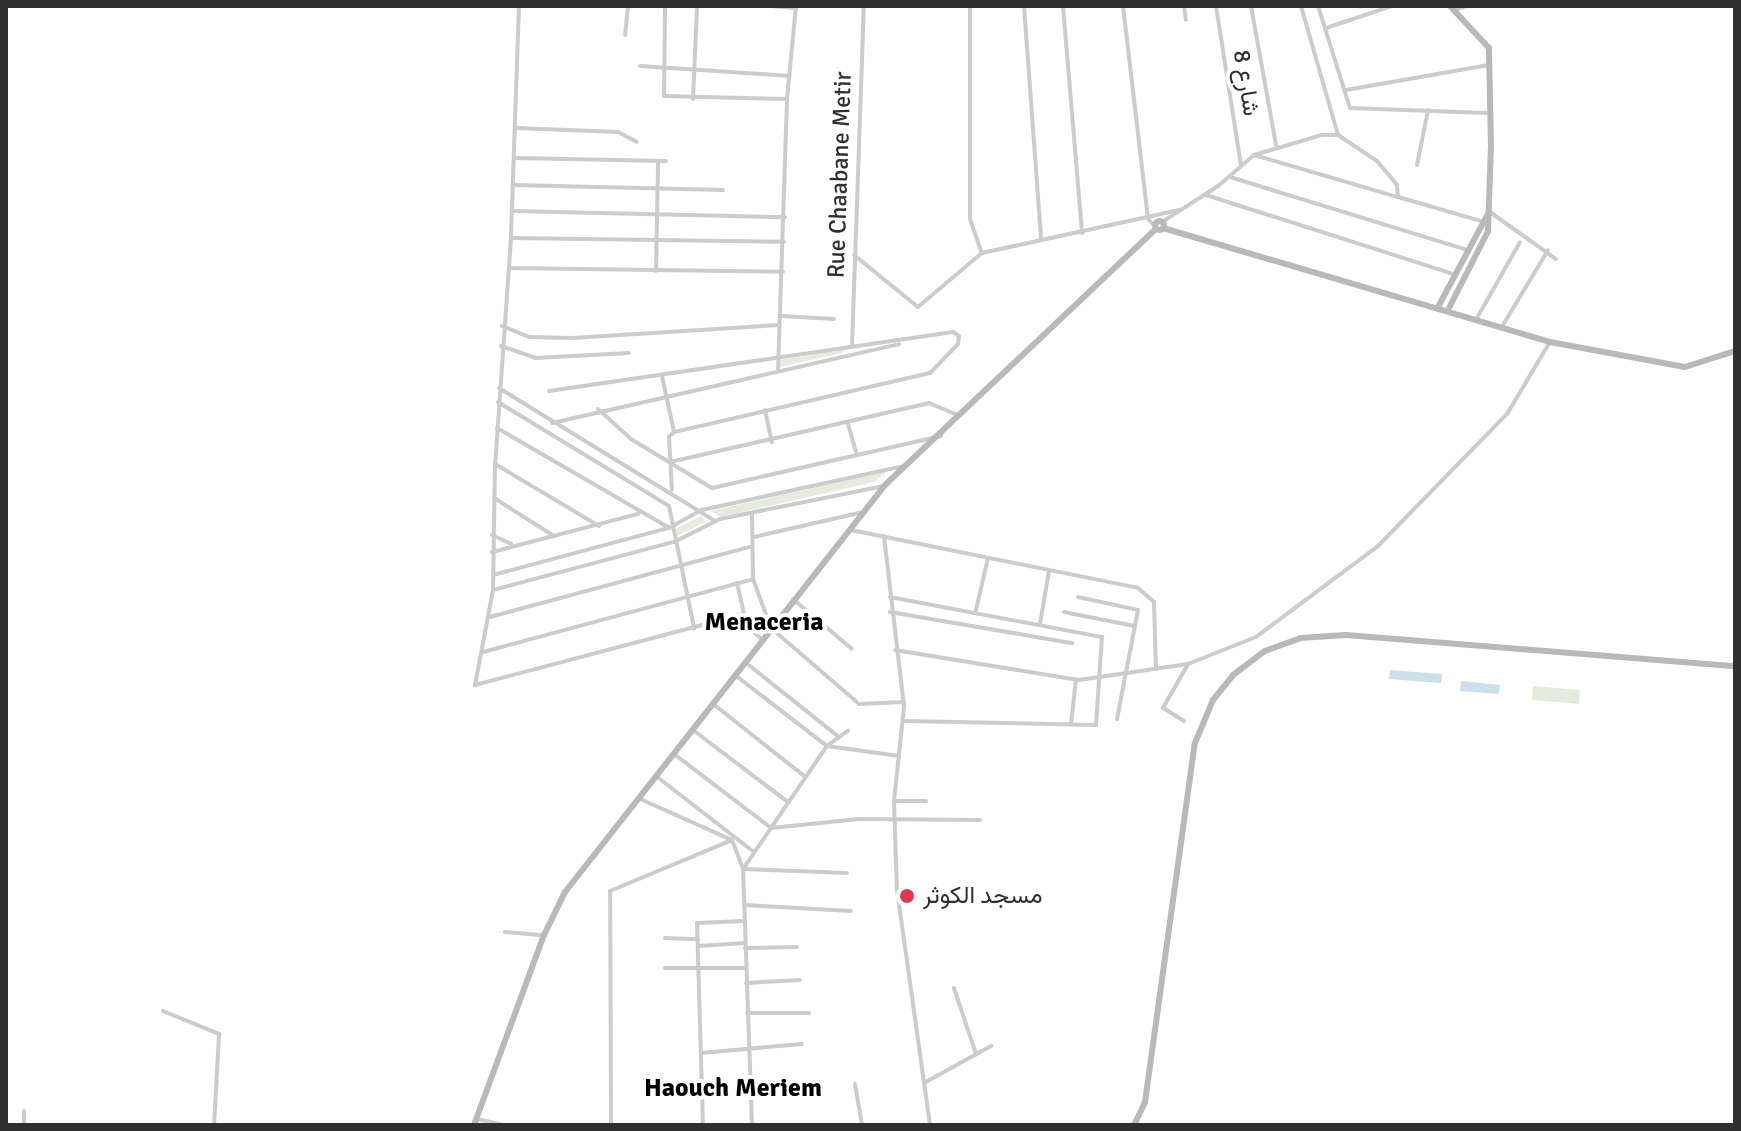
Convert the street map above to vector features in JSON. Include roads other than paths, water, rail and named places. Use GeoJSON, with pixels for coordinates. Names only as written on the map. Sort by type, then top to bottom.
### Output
{"type":"FeatureCollection","features":[{"type":"Feature","properties":{"kind":"street"},"geometry":{"type":"LineString","coordinates":[[519,6],[511,238],[502,326],[493,498],[493,590],[475,685],[743,614]]}},
{"type":"Feature","properties":{"kind":"street"},"geometry":{"type":"LineString","coordinates":[[625,35],[628,6]]}},
{"type":"Feature","properties":{"kind":"street"},"geometry":{"type":"LineString","coordinates":[[665,6],[664,96],[787,99]]}},
{"type":"Feature","properties":{"kind":"street"},"geometry":{"type":"LineString","coordinates":[[693,99],[697,6]]}},
{"type":"Feature","properties":{"kind":"street"},"geometry":{"type":"LineString","coordinates":[[771,6],[796,7],[787,99],[784,272],[778,371]]}},
{"type":"Feature","properties":{"kind":"street","name":"Rue Chaabane Metir"},"geometry":{"type":"LineString","coordinates":[[852,346],[864,6]]}},
{"type":"Feature","properties":{"kind":"street"},"geometry":{"type":"LineString","coordinates":[[970,6],[970,219],[982,253]]}},
{"type":"Feature","properties":{"kind":"street"},"geometry":{"type":"LineString","coordinates":[[1024,6],[1041,240]]}},
{"type":"Feature","properties":{"kind":"street"},"geometry":{"type":"LineString","coordinates":[[1063,6],[1082,233]]}},
{"type":"Feature","properties":{"kind":"street"},"geometry":{"type":"LineString","coordinates":[[1123,6],[1148,219]]}},
{"type":"Feature","properties":{"kind":"street"},"geometry":{"type":"LineString","coordinates":[[1184,6],[1186,20]]}},
{"type":"Feature","properties":{"kind":"street","name":"شارع 8"},"geometry":{"type":"LineString","coordinates":[[1216,6],[1241,166]]}},
{"type":"Feature","properties":{"kind":"street"},"geometry":{"type":"LineString","coordinates":[[1251,6],[1276,145]]}},
{"type":"Feature","properties":{"kind":"street"},"geometry":{"type":"LineString","coordinates":[[1301,6],[1338,135],[1377,161],[1397,185],[1398,197]]}},
{"type":"Feature","properties":{"kind":"street"},"geometry":{"type":"LineString","coordinates":[[1318,6],[1350,108],[1487,113]]}},
{"type":"Feature","properties":{"kind":"street"},"geometry":{"type":"LineString","coordinates":[[1326,28],[1392,6]]}},
{"type":"Feature","properties":{"kind":"street"},"geometry":{"type":"LineString","coordinates":[[1452,8],[1467,6]]}},
{"type":"Feature","properties":{"kind":"street"},"geometry":{"type":"LineString","coordinates":[[1448,310],[1488,231],[1489,212],[1487,41],[1452,8]]}},
{"type":"Feature","properties":{"kind":"street"},"geometry":{"type":"LineString","coordinates":[[1345,90],[1489,65]]}},
{"type":"Feature","properties":{"kind":"street"},"geometry":{"type":"LineString","coordinates":[[640,66],[790,76]]}},
{"type":"Feature","properties":{"kind":"street"},"geometry":{"type":"LineString","coordinates":[[1417,165],[1428,110]]}},
{"type":"Feature","properties":{"kind":"street"},"geometry":{"type":"LineString","coordinates":[[516,128],[618,132],[637,142]]}},
{"type":"Feature","properties":{"kind":"street"},"geometry":{"type":"LineString","coordinates":[[504,1125],[476,1122],[544,935],[565,892],[885,485],[941,436],[1159,226],[1206,195],[1254,155],[1276,145],[1338,135]]}},
{"type":"Feature","properties":{"kind":"street"},"geometry":{"type":"LineString","coordinates":[[1254,155],[1481,221]]}},
{"type":"Feature","properties":{"kind":"street"},"geometry":{"type":"LineString","coordinates":[[514,158],[666,161]]}},
{"type":"Feature","properties":{"kind":"street"},"geometry":{"type":"LineString","coordinates":[[656,271],[658,163]]}},
{"type":"Feature","properties":{"kind":"street"},"geometry":{"type":"LineString","coordinates":[[1230,177],[1467,250]]}},
{"type":"Feature","properties":{"kind":"street"},"geometry":{"type":"LineString","coordinates":[[513,185],[723,190]]}},
{"type":"Feature","properties":{"kind":"street"},"geometry":{"type":"LineString","coordinates":[[1206,195],[1454,274]]}},
{"type":"Feature","properties":{"kind":"street"},"geometry":{"type":"LineString","coordinates":[[854,255],[918,307],[982,253],[1148,219],[1186,208]]}},
{"type":"Feature","properties":{"kind":"street"},"geometry":{"type":"LineString","coordinates":[[512,211],[785,217]]}},
{"type":"Feature","properties":{"kind":"street"},"geometry":{"type":"LineString","coordinates":[[1438,307],[1481,221],[1489,212]]}},
{"type":"Feature","properties":{"kind":"street"},"geometry":{"type":"LineString","coordinates":[[1489,212],[1548,250],[1556,259]]}},
{"type":"Feature","properties":{"kind":"street"},"geometry":{"type":"LineString","coordinates":[[1148,219],[1159,226],[1503,325],[1550,342],[1685,367],[1735,351]]}},
{"type":"Feature","properties":{"kind":"street"},"geometry":{"type":"LineString","coordinates":[[511,238],[784,242]]}},
{"type":"Feature","properties":{"kind":"street"},"geometry":{"type":"LineString","coordinates":[[1477,318],[1520,242]]}},
{"type":"Feature","properties":{"kind":"street"},"geometry":{"type":"LineString","coordinates":[[1503,325],[1548,250]]}},
{"type":"Feature","properties":{"kind":"street"},"geometry":{"type":"LineString","coordinates":[[509,268],[784,272]]}},
{"type":"Feature","properties":{"kind":"street"},"geometry":{"type":"LineString","coordinates":[[782,316],[834,319]]}},
{"type":"Feature","properties":{"kind":"street"},"geometry":{"type":"LineString","coordinates":[[502,326],[529,337],[573,338],[780,325]]}},
{"type":"Feature","properties":{"kind":"street"},"geometry":{"type":"LineString","coordinates":[[552,423],[598,409],[665,398],[912,340],[953,332],[959,336],[958,344],[930,373],[674,432],[669,437],[672,490]]}},
{"type":"Feature","properties":{"kind":"street"},"geometry":{"type":"LineString","coordinates":[[549,391],[852,346],[912,340]]}},
{"type":"Feature","properties":{"kind":"street"},"geometry":{"type":"LineString","coordinates":[[895,650],[1076,679],[1099,679],[1188,664],[1280,624],[1378,546],[1507,414],[1550,342]]}},
{"type":"Feature","properties":{"kind":"street"},"geometry":{"type":"LineString","coordinates":[[501,346],[535,358],[629,353]]}},
{"type":"Feature","properties":{"kind":"street"},"geometry":{"type":"LineString","coordinates":[[662,376],[674,432]]}},
{"type":"Feature","properties":{"kind":"street"},"geometry":{"type":"LineString","coordinates":[[499,388],[552,423],[672,490],[715,521]]}},
{"type":"Feature","properties":{"kind":"street"},"geometry":{"type":"LineString","coordinates":[[498,402],[669,506],[694,628]]}},
{"type":"Feature","properties":{"kind":"street"},"geometry":{"type":"LineString","coordinates":[[670,462],[772,442],[929,403],[961,417]]}},
{"type":"Feature","properties":{"kind":"street"},"geometry":{"type":"LineString","coordinates":[[598,409],[631,439],[712,488],[856,452],[941,436]]}},
{"type":"Feature","properties":{"kind":"street"},"geometry":{"type":"LineString","coordinates":[[765,410],[772,442]]}},
{"type":"Feature","properties":{"kind":"street"},"geometry":{"type":"LineString","coordinates":[[848,424],[856,452]]}},
{"type":"Feature","properties":{"kind":"street"},"geometry":{"type":"LineString","coordinates":[[497,428],[638,514],[671,527]]}},
{"type":"Feature","properties":{"kind":"street"},"geometry":{"type":"LineString","coordinates":[[495,464],[599,526]]}},
{"type":"Feature","properties":{"kind":"street"},"geometry":{"type":"LineString","coordinates":[[493,575],[671,527],[702,510],[909,465]]}},
{"type":"Feature","properties":{"kind":"street"},"geometry":{"type":"LineString","coordinates":[[493,590],[674,542],[715,521],[885,485]]}},
{"type":"Feature","properties":{"kind":"street"},"geometry":{"type":"LineString","coordinates":[[493,498],[556,537]]}},
{"type":"Feature","properties":{"kind":"street"},"geometry":{"type":"LineString","coordinates":[[754,537],[863,512]]}},
{"type":"Feature","properties":{"kind":"street"},"geometry":{"type":"LineString","coordinates":[[752,513],[754,537],[750,547],[753,579],[771,628],[859,704],[904,702]]}},
{"type":"Feature","properties":{"kind":"street"},"geometry":{"type":"LineString","coordinates":[[492,552],[638,514]]}},
{"type":"Feature","properties":{"kind":"street"},"geometry":{"type":"LineString","coordinates":[[849,529],[1147,592],[1155,611],[1156,669]]}},
{"type":"Feature","properties":{"kind":"street"},"geometry":{"type":"LineString","coordinates":[[492,535],[513,546]]}},
{"type":"Feature","properties":{"kind":"street"},"geometry":{"type":"LineString","coordinates":[[884,536],[890,612],[904,702],[894,801],[897,890],[930,1125]]}},
{"type":"Feature","properties":{"kind":"street"},"geometry":{"type":"LineString","coordinates":[[489,617],[750,547]]}},
{"type":"Feature","properties":{"kind":"street"},"geometry":{"type":"LineString","coordinates":[[976,610],[988,558]]}},
{"type":"Feature","properties":{"kind":"street"},"geometry":{"type":"LineString","coordinates":[[1040,624],[1049,571]]}},
{"type":"Feature","properties":{"kind":"street"},"geometry":{"type":"LineString","coordinates":[[483,652],[753,579]]}},
{"type":"Feature","properties":{"kind":"street"},"geometry":{"type":"LineString","coordinates":[[737,583],[747,627],[762,639]]}},
{"type":"Feature","properties":{"kind":"street"},"geometry":{"type":"LineString","coordinates":[[889,597],[976,610],[1102,637],[1096,725],[904,721]]}},
{"type":"Feature","properties":{"kind":"street"},"geometry":{"type":"LineString","coordinates":[[1078,597],[1138,610],[1117,719]]}},
{"type":"Feature","properties":{"kind":"street"},"geometry":{"type":"LineString","coordinates":[[793,599],[852,649]]}},
{"type":"Feature","properties":{"kind":"street"},"geometry":{"type":"LineString","coordinates":[[890,612],[1072,643]]}},
{"type":"Feature","properties":{"kind":"street"},"geometry":{"type":"LineString","coordinates":[[1064,612],[1135,626]]}},
{"type":"Feature","properties":{"kind":"street"},"geometry":{"type":"LineString","coordinates":[[1134,1125],[1145,1102],[1195,743],[1213,700],[1233,675],[1265,651],[1300,638],[1346,635],[1735,666]]}},
{"type":"Feature","properties":{"kind":"street"},"geometry":{"type":"LineString","coordinates":[[745,662],[839,737]]}},
{"type":"Feature","properties":{"kind":"street"},"geometry":{"type":"LineString","coordinates":[[1184,721],[1163,708],[1188,664]]}},
{"type":"Feature","properties":{"kind":"street"},"geometry":{"type":"LineString","coordinates":[[735,675],[827,746],[900,756]]}},
{"type":"Feature","properties":{"kind":"street"},"geometry":{"type":"LineString","coordinates":[[1071,724],[1076,679]]}},
{"type":"Feature","properties":{"kind":"street"},"geometry":{"type":"LineString","coordinates":[[712,703],[805,777]]}},
{"type":"Feature","properties":{"kind":"street"},"geometry":{"type":"LineString","coordinates":[[693,730],[788,802]]}},
{"type":"Feature","properties":{"kind":"street"},"geometry":{"type":"LineString","coordinates":[[743,869],[827,746],[848,731]]}},
{"type":"Feature","properties":{"kind":"street"},"geometry":{"type":"LineString","coordinates":[[674,754],[771,828],[894,819],[980,820]]}},
{"type":"Feature","properties":{"kind":"street"},"geometry":{"type":"LineString","coordinates":[[656,776],[754,852]]}},
{"type":"Feature","properties":{"kind":"street"},"geometry":{"type":"LineString","coordinates":[[638,798],[732,840],[743,869],[744,968],[752,1125]]}},
{"type":"Feature","properties":{"kind":"street"},"geometry":{"type":"LineString","coordinates":[[894,801],[926,801]]}},
{"type":"Feature","properties":{"kind":"street"},"geometry":{"type":"LineString","coordinates":[[611,1125],[610,891],[732,840]]}},
{"type":"Feature","properties":{"kind":"street"},"geometry":{"type":"LineString","coordinates":[[743,869],[847,873]]}},
{"type":"Feature","properties":{"kind":"street"},"geometry":{"type":"LineString","coordinates":[[744,905],[851,911]]}},
{"type":"Feature","properties":{"kind":"street"},"geometry":{"type":"LineString","coordinates":[[703,1125],[698,920],[744,921]]}},
{"type":"Feature","properties":{"kind":"street"},"geometry":{"type":"LineString","coordinates":[[505,932],[544,935]]}},
{"type":"Feature","properties":{"kind":"street"},"geometry":{"type":"LineString","coordinates":[[665,938],[698,939]]}},
{"type":"Feature","properties":{"kind":"street"},"geometry":{"type":"LineString","coordinates":[[698,946],[797,947]]}},
{"type":"Feature","properties":{"kind":"street"},"geometry":{"type":"LineString","coordinates":[[665,968],[744,968]]}},
{"type":"Feature","properties":{"kind":"street"},"geometry":{"type":"LineString","coordinates":[[746,983],[800,980]]}},
{"type":"Feature","properties":{"kind":"street"},"geometry":{"type":"LineString","coordinates":[[954,988],[976,1054]]}},
{"type":"Feature","properties":{"kind":"street"},"geometry":{"type":"LineString","coordinates":[[163,1011],[219,1034],[214,1125]]}},
{"type":"Feature","properties":{"kind":"street"},"geometry":{"type":"LineString","coordinates":[[746,1013],[809,1013]]}},
{"type":"Feature","properties":{"kind":"street"},"geometry":{"type":"LineString","coordinates":[[701,1053],[802,1044]]}},
{"type":"Feature","properties":{"kind":"street"},"geometry":{"type":"LineString","coordinates":[[924,1083],[991,1046]]}},
{"type":"Feature","properties":{"kind":"street"},"geometry":{"type":"LineString","coordinates":[[855,1084],[862,1125]]}},
{"type":"Feature","properties":{"kind":"street"},"geometry":{"type":"LineString","coordinates":[[24,1111],[24,1125]]}},
{"type":"Feature","properties":{"kind":"water"},"geometry":{"type":"Polygon","coordinates":[[[1390,670],[1442,674],[1441,683],[1389,679],[1390,670]]]}},
{"type":"Feature","properties":{"kind":"water"},"geometry":{"type":"Polygon","coordinates":[[[1461,681],[1500,685],[1499,694],[1460,691],[1461,681]]]}},
{"type":"Feature","properties":{"kind":"place","name":"مسجد الكوثر"},"geometry":{"type":"Point","coordinates":[907,896]}},
{"type":"Feature","properties":{"kind":"district","name":"Menaceria"},"geometry":{"type":"Point","coordinates":[764,623]}},
{"type":"Feature","properties":{"kind":"district","name":"Haouch Meriem"},"geometry":{"type":"Point","coordinates":[733,1089]}}]}
